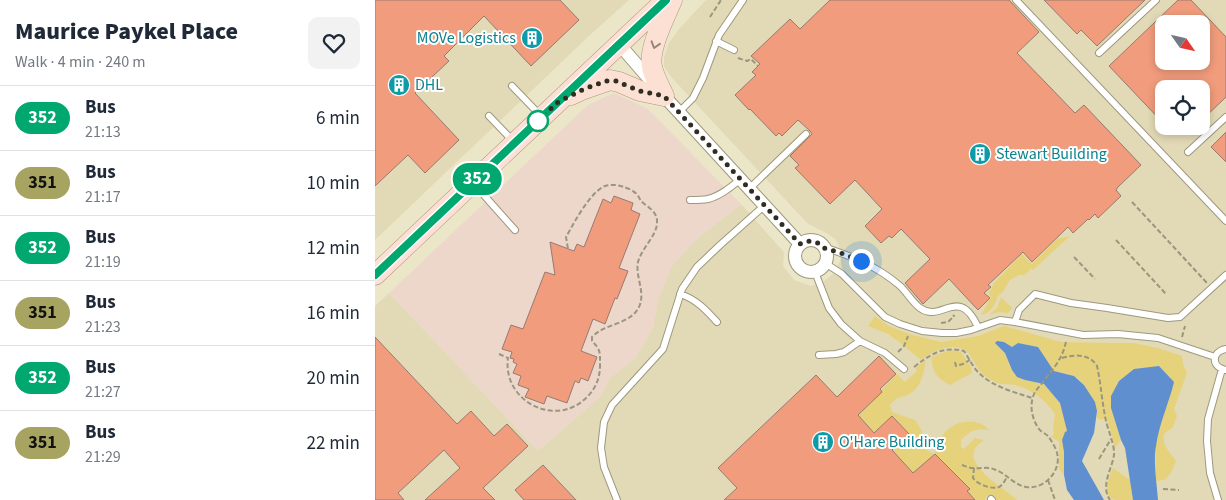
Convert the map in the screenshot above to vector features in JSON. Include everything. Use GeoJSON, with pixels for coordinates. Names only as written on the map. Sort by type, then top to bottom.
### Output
{"type":"FeatureCollection","features":[{"type":"Feature","properties":{"kind":"main road"},"geometry":{"type":"LineString","coordinates":[[375,275],[666,0]]}},
{"type":"Feature","properties":{"kind":"main road"},"geometry":{"type":"LineString","coordinates":[[664,96],[653,71],[651,57],[661,25],[666,0]]}},
{"type":"Feature","properties":{"kind":"main road"},"geometry":{"type":"LineString","coordinates":[[558,102],[584,89],[610,80],[640,91],[664,96]]}},
{"type":"Feature","properties":{"kind":"street"},"geometry":{"type":"LineString","coordinates":[[619,44],[664,96],[800,244]]}},
{"type":"Feature","properties":{"kind":"street"},"geometry":{"type":"LineString","coordinates":[[810,241],[820,244],[824,248],[827,258],[819,270],[809,272],[799,266],[795,255],[800,244],[810,241]]}},
{"type":"Feature","properties":{"kind":"lane"},"geometry":{"type":"LineString","coordinates":[[679,112],[693,98],[703,78],[719,34],[743,0]]}},
{"type":"Feature","properties":{"kind":"lane"},"geometry":{"type":"LineString","coordinates":[[1016,0],[1226,221]]}},
{"type":"Feature","properties":{"kind":"lane"},"geometry":{"type":"LineString","coordinates":[[1099,53],[1156,0]]}},
{"type":"Feature","properties":{"kind":"lane"},"geometry":{"type":"LineString","coordinates":[[716,41],[734,53]]}},
{"type":"Feature","properties":{"kind":"lane"},"geometry":{"type":"LineString","coordinates":[[512,86],[542,117]]}},
{"type":"Feature","properties":{"kind":"lane"},"geometry":{"type":"LineString","coordinates":[[489,116],[514,142]]}},
{"type":"Feature","properties":{"kind":"lane"},"geometry":{"type":"LineString","coordinates":[[1188,152],[1226,117]]}},
{"type":"Feature","properties":{"kind":"lane"},"geometry":{"type":"LineString","coordinates":[[750,188],[806,134]]}},
{"type":"Feature","properties":{"kind":"lane"},"geometry":{"type":"LineString","coordinates":[[691,200],[703,200],[713,197],[741,178]]}},
{"type":"Feature","properties":{"kind":"lane"},"geometry":{"type":"LineString","coordinates":[[473,183],[515,230]]}},
{"type":"Feature","properties":{"kind":"lane"},"geometry":{"type":"LineString","coordinates":[[617,500],[604,467],[601,448],[604,422],[613,405],[663,349],[682,289],[697,268],[765,206]]}},
{"type":"Feature","properties":{"kind":"lane"},"geometry":{"type":"LineString","coordinates":[[824,248],[844,254],[878,269],[900,286],[920,309],[933,311],[957,306],[964,308],[969,312],[977,327]]}},
{"type":"Feature","properties":{"kind":"lane"},"geometry":{"type":"LineString","coordinates":[[825,263],[842,274],[885,317],[922,331],[942,334],[956,333],[1000,320],[1083,335],[1118,334],[1158,338],[1215,357]]}},
{"type":"Feature","properties":{"kind":"lane"},"geometry":{"type":"LineString","coordinates":[[815,272],[829,308],[841,324],[860,341],[885,353],[903,369]]}},
{"type":"Feature","properties":{"kind":"lane"},"geometry":{"type":"LineString","coordinates":[[1015,322],[1019,310],[1035,294],[1071,303],[1173,318],[1180,317],[1226,275]]}},
{"type":"Feature","properties":{"kind":"lane"},"geometry":{"type":"LineString","coordinates":[[680,294],[697,302],[717,322]]}},
{"type":"Feature","properties":{"kind":"lane"},"geometry":{"type":"LineString","coordinates":[[819,355],[844,352],[860,341]]}},
{"type":"Feature","properties":{"kind":"lane"},"geometry":{"type":"LineString","coordinates":[[1218,500],[1210,473],[1207,440],[1208,420],[1224,370],[1217,366],[1215,357],[1219,351],[1226,349]]}},
{"type":"Feature","properties":{"kind":"path"},"geometry":{"type":"LineString","coordinates":[[709,17],[721,0]]}},
{"type":"Feature","properties":{"kind":"path"},"geometry":{"type":"LineString","coordinates":[[734,53],[747,61],[751,59],[758,66]]}},
{"type":"Feature","properties":{"kind":"path"},"geometry":{"type":"LineString","coordinates":[[499,354],[508,358],[509,376],[522,399],[537,407],[553,412],[573,408],[581,403],[594,389],[598,382],[600,353],[591,337],[598,330],[626,320],[639,306],[641,290],[638,263],[645,246],[655,231],[656,215],[643,203],[635,192],[616,185],[602,188],[579,213],[566,236],[568,249]]}},
{"type":"Feature","properties":{"kind":"path"},"geometry":{"type":"LineString","coordinates":[[1132,202],[1212,288]]}},
{"type":"Feature","properties":{"kind":"path"},"geometry":{"type":"LineString","coordinates":[[1116,240],[1166,294]]}},
{"type":"Feature","properties":{"kind":"path"},"geometry":{"type":"LineString","coordinates":[[1074,257],[1095,279]]}},
{"type":"Feature","properties":{"kind":"path"},"geometry":{"type":"LineString","coordinates":[[937,324],[949,322],[953,315]]}},
{"type":"Feature","properties":{"kind":"path"},"geometry":{"type":"LineString","coordinates":[[1182,336],[1185,326]]}},
{"type":"Feature","properties":{"kind":"path"},"geometry":{"type":"LineString","coordinates":[[898,352],[904,346],[909,334]]}},
{"type":"Feature","properties":{"kind":"path"},"geometry":{"type":"LineString","coordinates":[[962,465],[974,468],[992,468],[1023,486],[1032,488],[1049,479],[1057,467],[1057,452],[1049,438],[1040,430],[1032,414],[1032,398],[1061,358],[1066,340]]}},
{"type":"Feature","properties":{"kind":"path"},"geometry":{"type":"LineString","coordinates":[[914,367],[927,357],[946,349],[964,351],[979,374],[1005,389],[1032,398]]}},
{"type":"Feature","properties":{"kind":"path"},"geometry":{"type":"LineString","coordinates":[[1061,358],[1086,356],[1094,361],[1097,366],[1106,420],[1115,453],[1106,487],[1110,500]]}},
{"type":"Feature","properties":{"kind":"path"},"geometry":{"type":"LineString","coordinates":[[955,362],[956,366],[970,360]]}},
{"type":"Feature","properties":{"kind":"path"},"geometry":{"type":"LineString","coordinates":[[1099,459],[1111,439]]}},
{"type":"Feature","properties":{"kind":"path"},"geometry":{"type":"LineString","coordinates":[[974,468],[973,478],[976,483],[995,488],[1001,486],[1007,477]]}},
{"type":"Feature","properties":{"kind":"path"},"geometry":{"type":"LineString","coordinates":[[1049,479],[1055,500]]}},
{"type":"Feature","properties":{"kind":"path"},"geometry":{"type":"LineString","coordinates":[[1163,489],[1179,490]]}},
{"type":"Feature","properties":{"kind":"shaded area"},"geometry":{"type":"Polygon","coordinates":[[[375,0],[629,0],[375,240],[375,0]]]}},
{"type":"Feature","properties":{"kind":"shaded area"},"geometry":{"type":"Polygon","coordinates":[[[706,0],[1226,0],[1226,500],[375,500],[375,306],[389,293],[538,451],[600,397],[610,378],[635,359],[653,328],[658,301],[672,266],[698,238],[741,204],[784,252],[783,266],[794,280],[811,286],[823,282],[833,274],[840,261],[839,246],[835,239],[808,224],[672,78],[664,66],[664,57],[669,43],[679,29],[706,0]]]}},
{"type":"Feature","properties":{"kind":"shaded area"},"geometry":{"type":"Polygon","coordinates":[[[614,93],[648,109],[741,204],[698,238],[658,301],[653,328],[635,359],[610,378],[600,397],[538,451],[389,293],[588,105],[614,93]]]}},
{"type":"Feature","properties":{"kind":"shaded area"},"geometry":{"type":"Polygon","coordinates":[[[1070,236],[1033,270],[1031,269],[1024,275],[1019,275],[1010,280],[1003,292],[998,296],[994,306],[987,313],[981,315],[991,297],[988,293],[993,284],[1018,258],[1010,249],[1014,246],[1032,264],[1057,239],[1070,236]]]}},
{"type":"Feature","properties":{"kind":"shaded area"},"geometry":{"type":"Polygon","coordinates":[[[1001,297],[1012,308],[1008,313],[999,312],[989,315],[997,308],[1001,297]]]}},
{"type":"Feature","properties":{"kind":"shaded area"},"geometry":{"type":"Polygon","coordinates":[[[875,316],[889,326],[909,334],[941,342],[978,336],[1004,326],[1061,342],[1134,343],[1182,356],[1187,373],[1174,409],[1177,416],[1173,427],[1164,434],[1165,446],[1176,461],[1171,473],[1165,480],[1156,481],[1155,447],[1169,400],[1111,408],[1121,440],[1115,448],[1107,419],[1098,419],[1090,395],[1079,380],[1072,375],[1054,371],[1038,347],[1018,343],[1012,347],[995,342],[1005,353],[1012,370],[1025,380],[1044,384],[1060,403],[1067,431],[1062,440],[1064,475],[1059,469],[1059,442],[1051,437],[1054,434],[1055,414],[1042,400],[1032,392],[1021,387],[997,383],[989,379],[980,371],[967,352],[960,348],[950,347],[939,350],[921,360],[888,334],[868,326],[875,316]]]}},
{"type":"Feature","properties":{"kind":"shaded area"},"geometry":{"type":"Polygon","coordinates":[[[953,350],[961,352],[971,367],[972,373],[950,385],[941,380],[936,374],[931,357],[953,350]]]}},
{"type":"Feature","properties":{"kind":"shaded area"},"geometry":{"type":"Polygon","coordinates":[[[926,360],[918,386],[911,393],[898,398],[890,405],[892,412],[915,420],[922,431],[921,444],[925,449],[934,454],[943,434],[955,425],[973,422],[984,426],[989,430],[980,429],[970,432],[961,440],[961,447],[964,449],[975,438],[984,440],[975,448],[974,456],[977,465],[993,481],[1017,500],[994,500],[990,495],[985,500],[975,500],[967,491],[970,488],[935,454],[919,468],[918,479],[892,450],[909,434],[893,416],[874,433],[856,413],[867,405],[897,374],[905,382],[917,371],[915,368],[926,360]]]}},
{"type":"Feature","properties":{"kind":"shaded area"},"geometry":{"type":"Polygon","coordinates":[[[1113,468],[1130,480],[1133,500],[1116,500],[1108,496],[1107,487],[1113,468]]]}},
{"type":"Feature","properties":{"kind":"water"},"geometry":{"type":"Polygon","coordinates":[[[997,341],[1004,342],[1012,347],[1018,343],[1038,347],[1054,371],[1074,376],[1084,385],[1095,402],[1097,411],[1094,433],[1082,461],[1104,500],[1074,500],[1067,490],[1062,440],[1067,431],[1060,403],[1044,384],[1017,377],[1005,353],[995,343],[997,341]]]}},
{"type":"Feature","properties":{"kind":"water"},"geometry":{"type":"Polygon","coordinates":[[[1159,366],[1174,382],[1159,430],[1155,452],[1158,500],[1133,500],[1125,448],[1111,408],[1111,396],[1119,381],[1134,369],[1159,366]]]}},
{"type":"Feature","properties":{"kind":"building"},"geometry":{"type":"Polygon","coordinates":[[[375,0],[560,0],[579,20],[531,66],[484,16],[444,56],[449,61],[415,93],[459,140],[425,173],[408,155],[375,186],[375,0]]]}},
{"type":"Feature","properties":{"kind":"building","name":"Stewart Building"},"geometry":{"type":"Polygon","coordinates":[[[830,0],[1009,0],[1039,32],[1017,53],[1075,113],[1084,105],[1141,165],[1116,190],[1121,196],[1098,218],[1095,214],[1073,233],[1068,227],[1032,262],[1023,252],[988,285],[991,287],[984,293],[990,298],[978,310],[949,279],[923,304],[905,283],[930,259],[901,229],[892,238],[889,236],[881,243],[865,226],[882,209],[855,180],[830,204],[795,168],[799,165],[790,156],[812,134],[810,131],[798,120],[782,136],[779,133],[776,136],[735,95],[756,75],[752,72],[760,64],[751,56],[790,19],[800,29],[830,0]]]}},
{"type":"Feature","properties":{"kind":"building"},"geometry":{"type":"Polygon","coordinates":[[[1044,0],[1145,0],[1097,46],[1081,30],[1077,34],[1044,0]]]}},
{"type":"Feature","properties":{"kind":"building"},"geometry":{"type":"Polygon","coordinates":[[[1178,0],[1191,0],[1205,15],[1162,15],[1178,0]]]}},
{"type":"Feature","properties":{"kind":"building"},"geometry":{"type":"Polygon","coordinates":[[[1210,20],[1226,37],[1226,97],[1210,112],[1210,80],[1155,80],[1155,115],[1109,66],[1155,22],[1155,70],[1210,70],[1210,20]]]}},
{"type":"Feature","properties":{"kind":"building"},"geometry":{"type":"Polygon","coordinates":[[[1226,132],[1226,162],[1211,147],[1226,132]]]}},
{"type":"Feature","properties":{"kind":"building"},"geometry":{"type":"Polygon","coordinates":[[[614,196],[633,203],[631,210],[640,214],[619,268],[628,271],[617,299],[615,298],[605,324],[593,319],[581,351],[597,357],[588,381],[581,378],[579,383],[575,381],[567,403],[547,396],[544,404],[525,397],[529,389],[518,385],[521,376],[513,373],[517,364],[513,362],[514,359],[510,358],[512,352],[502,349],[511,325],[523,329],[545,272],[555,275],[550,242],[574,251],[577,244],[584,247],[603,199],[611,203],[614,196]]]}},
{"type":"Feature","properties":{"kind":"building"},"geometry":{"type":"Polygon","coordinates":[[[375,337],[457,424],[471,411],[494,436],[507,424],[528,446],[483,488],[495,500],[425,500],[460,468],[444,450],[398,493],[404,500],[375,500],[375,337]]]}},
{"type":"Feature","properties":{"kind":"building","name":"O'Hare Building"},"geometry":{"type":"Polygon","coordinates":[[[879,356],[896,374],[880,389],[882,392],[858,415],[874,433],[892,416],[909,434],[892,450],[913,473],[935,454],[970,489],[967,491],[975,500],[724,500],[737,488],[718,468],[816,375],[837,397],[879,356]]]}},
{"type":"Feature","properties":{"kind":"building"},"geometry":{"type":"Polygon","coordinates":[[[543,465],[576,500],[524,500],[515,490],[543,465]]]}},
{"type":"Feature","properties":{"kind":"bus line","name":"352"},"geometry":{"type":"LineString","coordinates":[[375,275],[666,0]]}},
{"type":"Feature","properties":{"kind":"place","name":"MOVe Logistics"},"geometry":{"type":"Point","coordinates":[532,38]}},
{"type":"Feature","properties":{"kind":"place","name":"DHL"},"geometry":{"type":"Point","coordinates":[399,85]}},
{"type":"Feature","properties":{"kind":"place","name":"Stewart Building"},"geometry":{"type":"Point","coordinates":[980,154]}},
{"type":"Feature","properties":{"kind":"place","name":"O'Hare Building"},"geometry":{"type":"Point","coordinates":[823,442]}},
{"type":"Feature","properties":{"kind":"route"},"geometry":{"type":"LineString","coordinates":[[538,121],[558,102],[584,89],[610,80],[640,91],[664,96],[800,244],[810,241],[815,242],[824,248],[861,261]]}}]}
